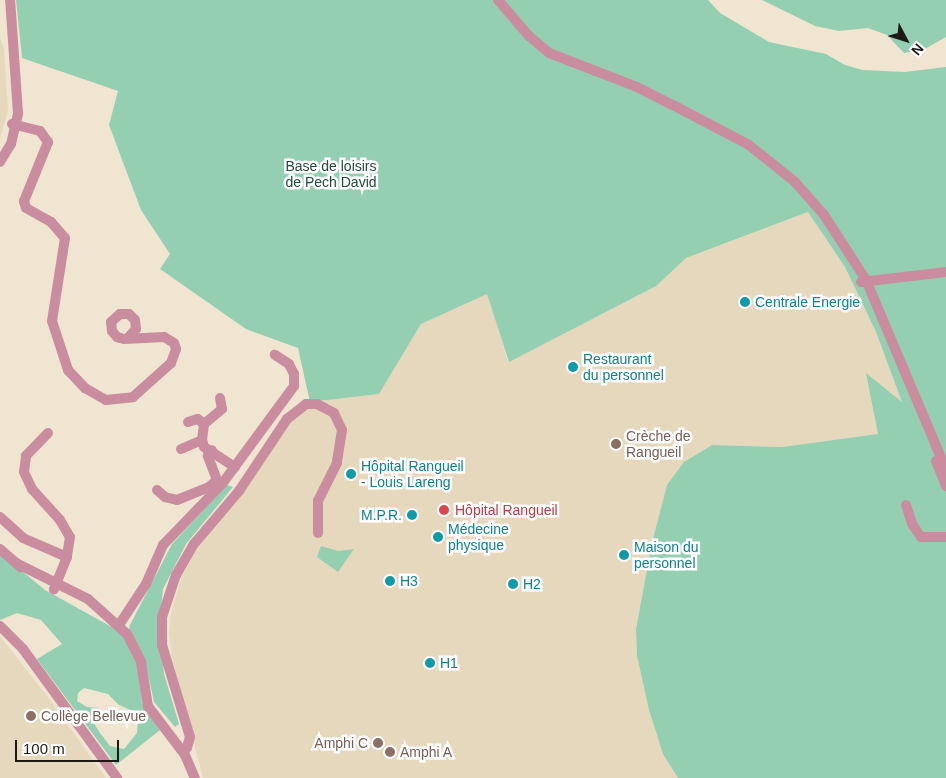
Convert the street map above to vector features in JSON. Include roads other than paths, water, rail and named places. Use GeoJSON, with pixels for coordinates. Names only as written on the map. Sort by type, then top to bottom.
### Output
{"type":"FeatureCollection","features":[{"type":"Feature","properties":{"kind":"street"},"geometry":{"type":"LineString","coordinates":[[0,156],[14,124],[3,0]]}},
{"type":"Feature","properties":{"kind":"street"},"geometry":{"type":"LineString","coordinates":[[0,162],[14,124],[18,101],[10,0]]}},
{"type":"Feature","properties":{"kind":"street"},"geometry":{"type":"LineString","coordinates":[[498,0],[529,36],[549,53],[652,93],[760,152],[810,199],[844,244],[863,281],[946,469]]}},
{"type":"Feature","properties":{"kind":"street"},"geometry":{"type":"LineString","coordinates":[[14,124],[40,131],[48,142],[24,201],[26,208],[51,222],[65,238],[52,321],[68,370],[85,388],[106,400],[133,397],[143,390],[175,357],[176,349],[171,339],[150,335],[120,338],[114,334],[111,327],[113,319],[124,313],[132,317],[136,324],[150,335]]}},
{"type":"Feature","properties":{"kind":"street"},"geometry":{"type":"LineString","coordinates":[[863,281],[946,272]]}},
{"type":"Feature","properties":{"kind":"street"},"geometry":{"type":"LineString","coordinates":[[863,281],[946,486]]}},
{"type":"Feature","properties":{"kind":"street"},"geometry":{"type":"LineString","coordinates":[[128,338],[134,332],[136,324]]}},
{"type":"Feature","properties":{"kind":"street"},"geometry":{"type":"LineString","coordinates":[[119,625],[146,584],[163,545],[235,467],[294,386],[294,374],[289,364],[275,355]]}},
{"type":"Feature","properties":{"kind":"street"},"geometry":{"type":"LineString","coordinates":[[220,398],[222,409],[204,424],[202,440],[204,446],[235,467]]}},
{"type":"Feature","properties":{"kind":"street"},"geometry":{"type":"LineString","coordinates":[[181,746],[190,737],[185,726],[162,645],[162,617],[176,574],[194,544],[238,491],[287,420],[306,404],[316,404],[334,413],[342,430],[336,463],[318,501],[318,533]]}},
{"type":"Feature","properties":{"kind":"street"},"geometry":{"type":"LineString","coordinates":[[188,422],[198,419],[204,424]]}},
{"type":"Feature","properties":{"kind":"street"},"geometry":{"type":"LineString","coordinates":[[48,433],[26,456],[24,472],[32,489],[67,530],[70,546],[55,587]]}},
{"type":"Feature","properties":{"kind":"street"},"geometry":{"type":"LineString","coordinates":[[181,449],[202,440]]}},
{"type":"Feature","properties":{"kind":"street"},"geometry":{"type":"LineString","coordinates":[[157,490],[165,497],[177,500],[209,487],[217,480],[208,456],[212,450]]}},
{"type":"Feature","properties":{"kind":"street"},"geometry":{"type":"LineString","coordinates":[[906,506],[912,524],[921,537],[946,537]]}},
{"type":"Feature","properties":{"kind":"street"},"geometry":{"type":"LineString","coordinates":[[0,517],[23,538],[67,557]]}},
{"type":"Feature","properties":{"kind":"street"},"geometry":{"type":"LineString","coordinates":[[0,549],[16,562],[55,587],[99,608],[119,625],[138,654],[146,697],[152,713],[181,746],[200,778]]}},
{"type":"Feature","properties":{"kind":"street"},"geometry":{"type":"LineString","coordinates":[[0,626],[23,649],[117,778]]}},
{"type":"Feature","properties":{"kind":"street"},"geometry":{"type":"LineString","coordinates":[[181,746],[195,778]]}},
{"type":"Feature","properties":{"kind":"place","name":"Centrale Energie"},"geometry":{"type":"Point","coordinates":[745,302]}},
{"type":"Feature","properties":{"kind":"place","name":"Restaurant du personnel"},"geometry":{"type":"Point","coordinates":[573,367]}},
{"type":"Feature","properties":{"kind":"place","name":"Crèche de Rangueil"},"geometry":{"type":"Point","coordinates":[616,444]}},
{"type":"Feature","properties":{"kind":"place","name":"Hôpital Rangueil - Louis Lareng"},"geometry":{"type":"Point","coordinates":[351,474]}},
{"type":"Feature","properties":{"kind":"place","name":"Hôpital Rangueil"},"geometry":{"type":"Point","coordinates":[444,510]}},
{"type":"Feature","properties":{"kind":"place","name":"M.P.R."},"geometry":{"type":"Point","coordinates":[412,515]}},
{"type":"Feature","properties":{"kind":"place","name":"Médecine physique"},"geometry":{"type":"Point","coordinates":[438,537]}},
{"type":"Feature","properties":{"kind":"place","name":"Maison du personnel"},"geometry":{"type":"Point","coordinates":[624,555]}},
{"type":"Feature","properties":{"kind":"place","name":"H3"},"geometry":{"type":"Point","coordinates":[390,581]}},
{"type":"Feature","properties":{"kind":"place","name":"H2"},"geometry":{"type":"Point","coordinates":[513,584]}},
{"type":"Feature","properties":{"kind":"place","name":"H1"},"geometry":{"type":"Point","coordinates":[430,663]}},
{"type":"Feature","properties":{"kind":"place","name":"Collège Bellevue"},"geometry":{"type":"Point","coordinates":[31,716]}},
{"type":"Feature","properties":{"kind":"place","name":"Amphi C"},"geometry":{"type":"Point","coordinates":[378,743]}},
{"type":"Feature","properties":{"kind":"place","name":"Amphi A"},"geometry":{"type":"Point","coordinates":[390,752]}},
{"type":"Feature","properties":{"kind":"park label","name":"Base de loisirs de Pech David"},"geometry":{"type":"Point","coordinates":[331,174]}}]}
